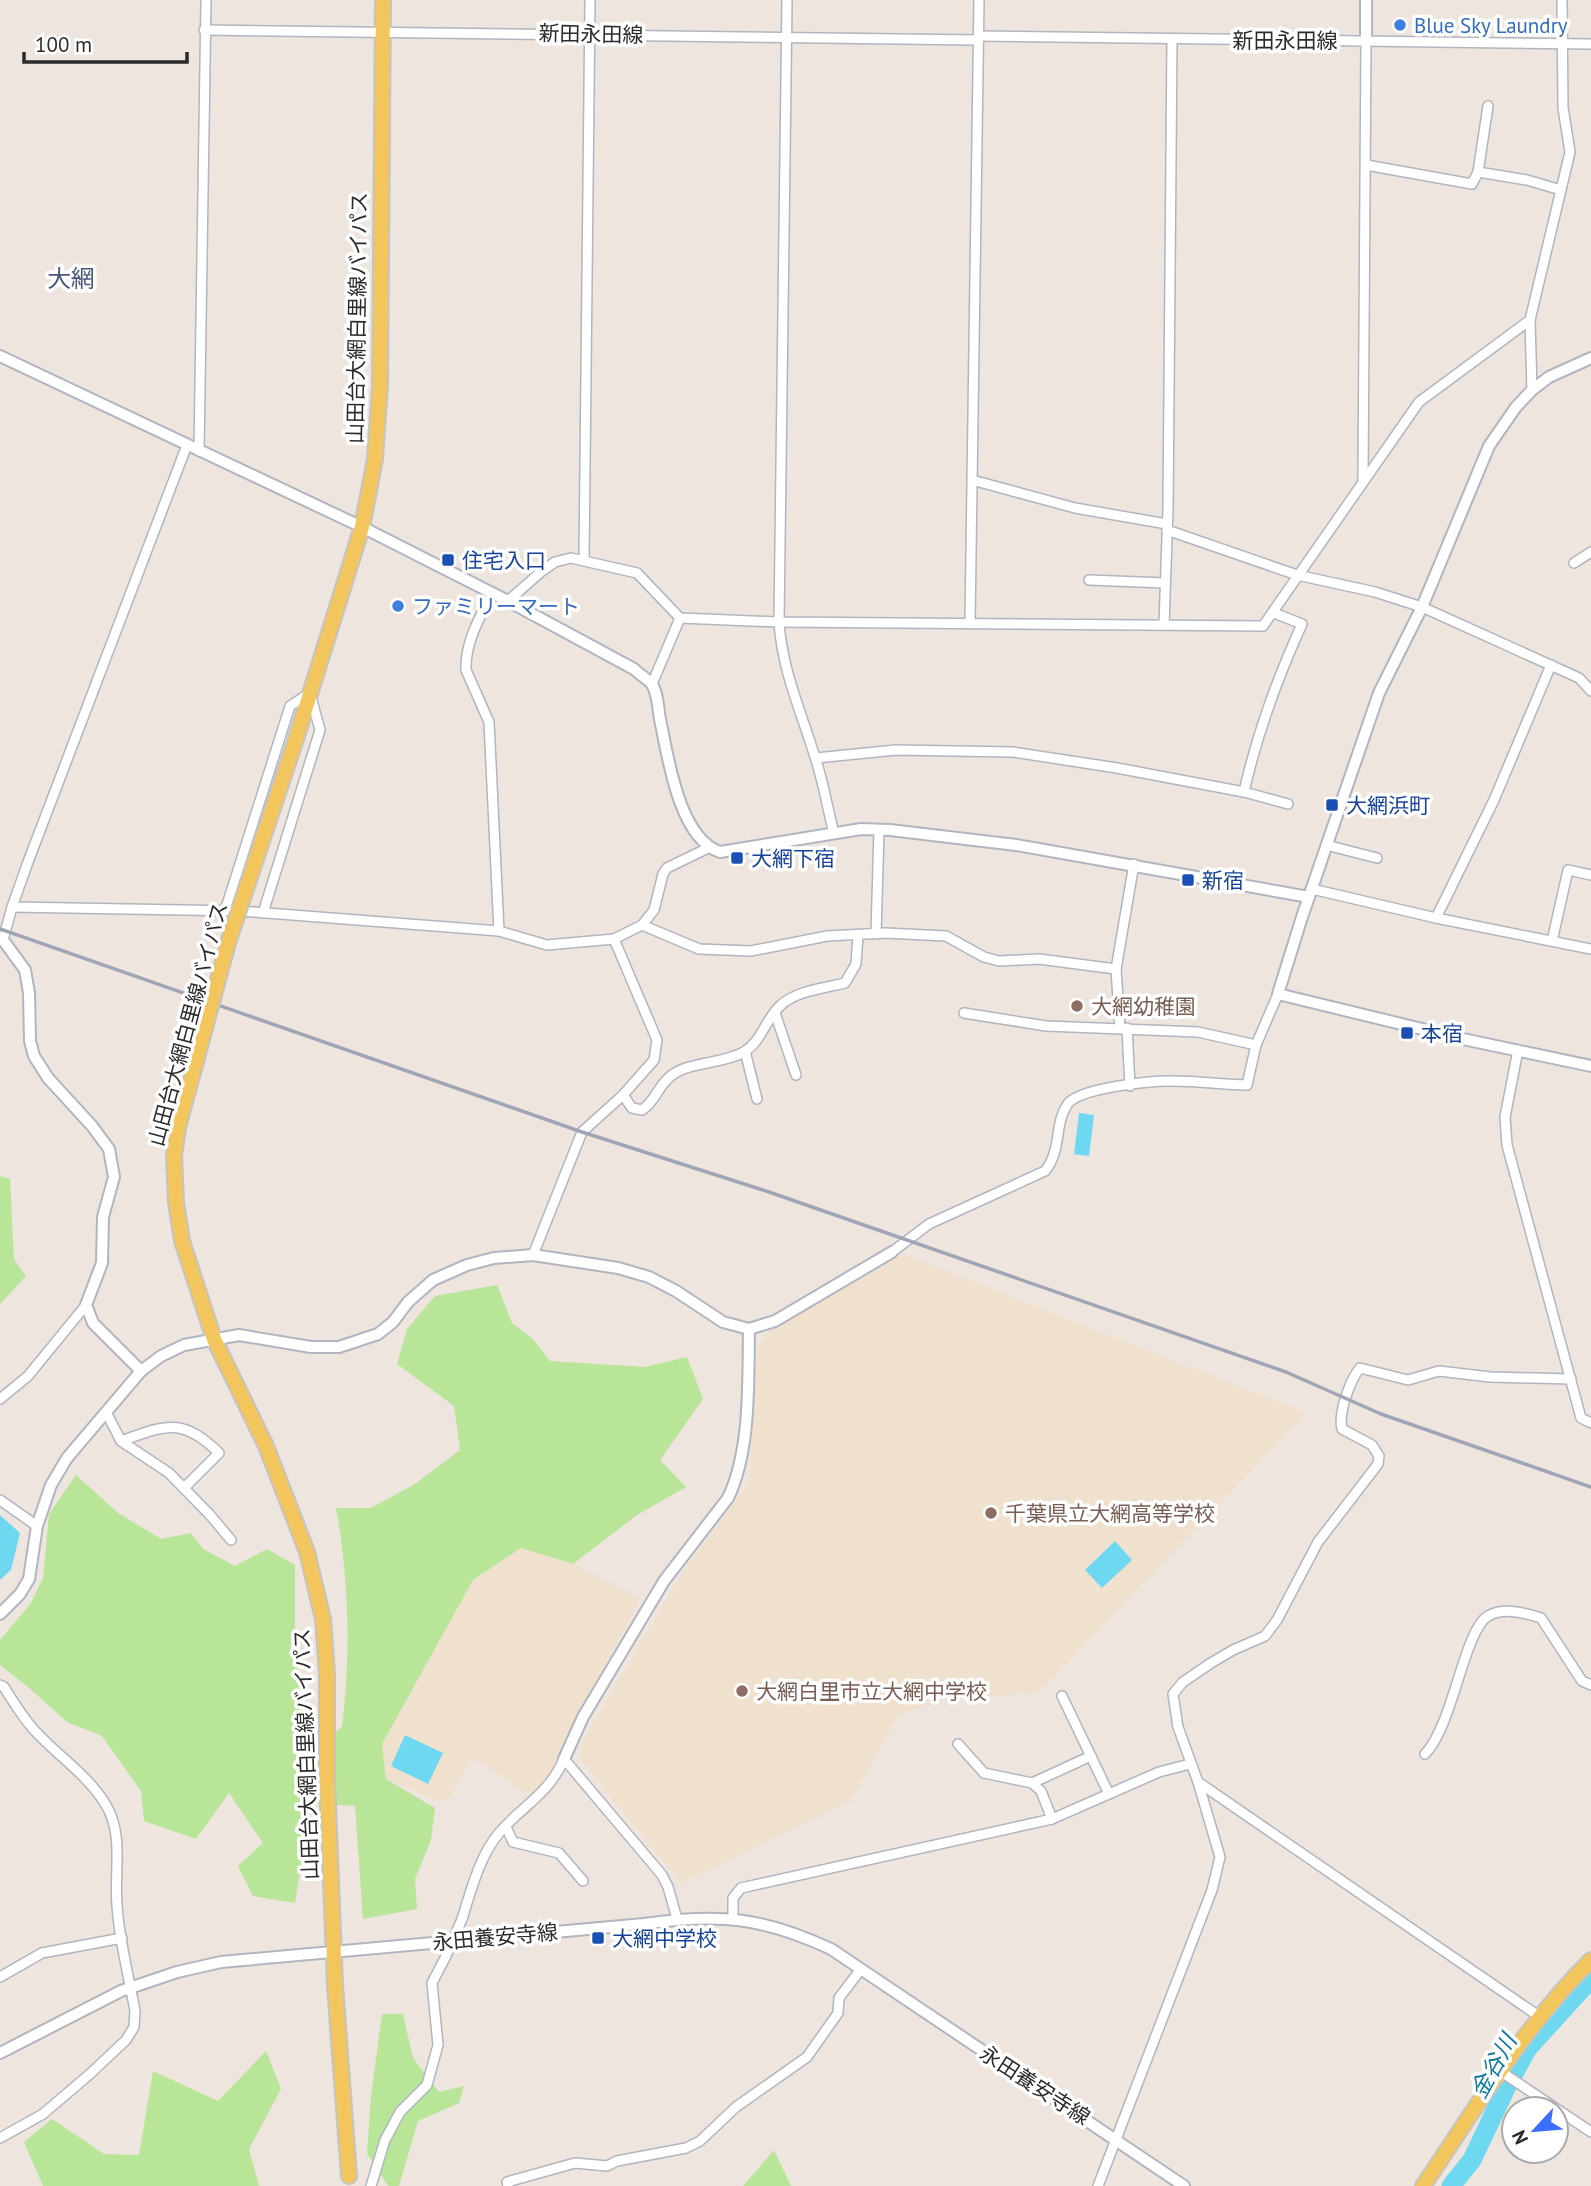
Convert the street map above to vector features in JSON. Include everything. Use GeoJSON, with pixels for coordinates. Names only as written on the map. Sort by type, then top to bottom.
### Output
{"type":"FeatureCollection","features":[{"type":"Feature","properties":{"kind":"main road","name":"山田台大網白里線バイパス"},"geometry":{"type":"LineString","coordinates":[[349,2176],[334,1950],[323,1619],[307,1552],[266,1446],[214,1339],[182,1241],[177,1218],[174,1156],[178,1128],[228,943],[296,739],[362,527],[375,459],[380,386],[383,0]]}},
{"type":"Feature","properties":{"kind":"main road"},"geometry":{"type":"LineString","coordinates":[[1423,2186],[1500,2071],[1540,2017],[1591,1960]]}},
{"type":"Feature","properties":{"kind":"street"},"geometry":{"type":"LineString","coordinates":[[199,451],[205,0]]}},
{"type":"Feature","properties":{"kind":"street"},"geometry":{"type":"LineString","coordinates":[[584,560],[587,482],[585,426],[590,0]]}},
{"type":"Feature","properties":{"kind":"street"},"geometry":{"type":"LineString","coordinates":[[788,0],[779,622],[781,649],[791,690],[816,758],[834,833]]}},
{"type":"Feature","properties":{"kind":"street"},"geometry":{"type":"LineString","coordinates":[[970,623],[979,0]]}},
{"type":"Feature","properties":{"kind":"street"},"geometry":{"type":"LineString","coordinates":[[1363,479],[1366,0]]}},
{"type":"Feature","properties":{"kind":"street"},"geometry":{"type":"LineString","coordinates":[[1532,390],[1531,320],[1570,152],[1563,108],[1562,0]]}},
{"type":"Feature","properties":{"kind":"street","name":"新田永田線"},"geometry":{"type":"LineString","coordinates":[[205,30],[1591,44]]}},
{"type":"Feature","properties":{"kind":"street"},"geometry":{"type":"LineString","coordinates":[[1164,625],[1172,40]]}},
{"type":"Feature","properties":{"kind":"street"},"geometry":{"type":"LineString","coordinates":[[1366,165],[1472,184],[1478,172],[1488,106]]}},
{"type":"Feature","properties":{"kind":"street"},"geometry":{"type":"LineString","coordinates":[[1478,172],[1527,180],[1561,190]]}},
{"type":"Feature","properties":{"kind":"street"},"geometry":{"type":"LineString","coordinates":[[508,601],[555,562],[571,558],[637,573],[680,618],[779,622],[1263,626],[1419,402],[1531,320]]}},
{"type":"Feature","properties":{"kind":"street"},"geometry":{"type":"LineString","coordinates":[[0,356],[362,527],[508,601],[634,670],[652,684]]}},
{"type":"Feature","properties":{"kind":"street"},"geometry":{"type":"LineString","coordinates":[[0,1614],[20,1594],[29,1579],[37,1525],[51,1485],[67,1458],[141,1371],[161,1356],[184,1345],[239,1335],[311,1347],[339,1347],[378,1334],[433,1280],[467,1265],[494,1258],[533,1255],[618,1268],[649,1277],[723,1322],[750,1329],[775,1321],[892,1252],[929,1224],[1045,1171],[1053,1160],[1066,1106],[1073,1098],[1088,1093],[1169,1081],[1247,1085],[1256,1045],[1278,994],[1326,845],[1380,693],[1422,607],[1489,446],[1532,390],[1549,377],[1591,358]]}},
{"type":"Feature","properties":{"kind":"street"},"geometry":{"type":"LineString","coordinates":[[0,1399],[28,1376],[86,1305],[102,1263],[103,1217],[114,1177],[109,1149],[48,1078],[34,1056],[30,1041],[29,993],[25,970],[2,940],[12,907],[187,445]]}},
{"type":"Feature","properties":{"kind":"street"},"geometry":{"type":"LineString","coordinates":[[972,480],[1075,508],[1167,527],[1297,575],[1375,592],[1422,607],[1579,678],[1591,691]]}},
{"type":"Feature","properties":{"kind":"street"},"geometry":{"type":"LineString","coordinates":[[1574,563],[1591,552]]}},
{"type":"Feature","properties":{"kind":"street"},"geometry":{"type":"LineString","coordinates":[[1088,580],[1165,583]]}},
{"type":"Feature","properties":{"kind":"street"},"geometry":{"type":"LineString","coordinates":[[492,593],[474,628],[465,660],[466,670],[489,722],[499,931]]}},
{"type":"Feature","properties":{"kind":"street"},"geometry":{"type":"LineString","coordinates":[[1244,792],[1255,744],[1284,663],[1302,624],[1274,613]]}},
{"type":"Feature","properties":{"kind":"street"},"geometry":{"type":"LineString","coordinates":[[680,618],[652,684],[671,774],[698,838],[708,848],[720,852],[862,829],[1016,845],[1310,893],[1591,948]]}},
{"type":"Feature","properties":{"kind":"street"},"geometry":{"type":"LineString","coordinates":[[1436,918],[1494,800],[1551,665]]}},
{"type":"Feature","properties":{"kind":"street"},"geometry":{"type":"LineString","coordinates":[[225,911],[290,706],[310,693],[320,730],[263,913]]}},
{"type":"Feature","properties":{"kind":"street"},"geometry":{"type":"LineString","coordinates":[[816,758],[896,750],[1013,752],[1117,768],[1244,792],[1289,804]]}},
{"type":"Feature","properties":{"kind":"street"},"geometry":{"type":"LineString","coordinates":[[876,934],[879,830]]}},
{"type":"Feature","properties":{"kind":"street"},"geometry":{"type":"LineString","coordinates":[[1326,845],[1377,858]]}},
{"type":"Feature","properties":{"kind":"street"},"geometry":{"type":"LineString","coordinates":[[12,907],[263,913],[499,931],[547,945],[614,939],[642,925],[654,910],[667,868],[708,848]]}},
{"type":"Feature","properties":{"kind":"street"},"geometry":{"type":"LineString","coordinates":[[1130,1086],[1116,969],[1134,864]]}},
{"type":"Feature","properties":{"kind":"street"},"geometry":{"type":"LineString","coordinates":[[1552,941],[1569,870],[1591,875]]}},
{"type":"Feature","properties":{"kind":"street"},"geometry":{"type":"LineString","coordinates":[[642,925],[699,949],[751,951],[827,936],[858,934],[946,936],[984,957],[999,961],[1039,959],[1116,969]]}},
{"type":"Feature","properties":{"kind":"street"},"geometry":{"type":"LineString","coordinates":[[623,1095],[632,1108],[642,1110],[652,1104],[659,1088],[674,1073],[745,1051],[758,1040],[779,1006],[794,996],[845,983],[856,964],[858,934]]}},
{"type":"Feature","properties":{"kind":"street"},"geometry":{"type":"LineString","coordinates":[[533,1255],[582,1132],[623,1095],[654,1060],[657,1040],[614,939]]}},
{"type":"Feature","properties":{"kind":"street"},"geometry":{"type":"LineString","coordinates":[[1278,994],[1426,1031],[1591,1066]]}},
{"type":"Feature","properties":{"kind":"street"},"geometry":{"type":"LineString","coordinates":[[775,1013],[796,1075]]}},
{"type":"Feature","properties":{"kind":"street"},"geometry":{"type":"LineString","coordinates":[[964,1013],[1046,1026],[1198,1032],[1256,1045]]}},
{"type":"Feature","properties":{"kind":"street"},"geometry":{"type":"LineString","coordinates":[[745,1051],[757,1099]]}},
{"type":"Feature","properties":{"kind":"street"},"geometry":{"type":"LineString","coordinates":[[1518,1051],[1505,1116],[1507,1145],[1581,1418],[1591,1423]]}},
{"type":"Feature","properties":{"kind":"street"},"geometry":{"type":"LineString","coordinates":[[86,1305],[93,1323],[141,1371]]}},
{"type":"Feature","properties":{"kind":"street"},"geometry":{"type":"LineString","coordinates":[[371,2186],[385,2140],[400,2112],[427,2085],[438,2045],[432,1983],[462,1919],[477,1872],[498,1835],[554,1781],[583,1717],[664,1581],[733,1488],[741,1455],[749,1391],[750,1329]]}},
{"type":"Feature","properties":{"kind":"street"},"geometry":{"type":"LineString","coordinates":[[1098,2186],[1208,1902],[1220,1857],[1198,1782],[1178,1727],[1173,1694],[1183,1682],[1211,1663],[1265,1636],[1277,1620],[1318,1542],[1378,1464],[1379,1456],[1372,1445],[1342,1429],[1340,1420],[1353,1376],[1360,1368],[1408,1380],[1439,1371],[1490,1377],[1571,1379]]}},
{"type":"Feature","properties":{"kind":"street"},"geometry":{"type":"LineString","coordinates":[[106,1412],[121,1441],[169,1473],[231,1540]]}},
{"type":"Feature","properties":{"kind":"street"},"geometry":{"type":"LineString","coordinates":[[121,1441],[153,1430],[179,1426],[205,1440],[219,1453],[184,1488]]}},
{"type":"Feature","properties":{"kind":"street"},"geometry":{"type":"LineString","coordinates":[[0,1500],[37,1525]]}},
{"type":"Feature","properties":{"kind":"street"},"geometry":{"type":"LineString","coordinates":[[1425,1754],[1443,1727],[1475,1630],[1486,1617],[1501,1612],[1522,1613],[1541,1618],[1582,1681],[1591,1685]]}},
{"type":"Feature","properties":{"kind":"street"},"geometry":{"type":"LineString","coordinates":[[0,1685],[36,1732],[86,1779],[107,1806],[116,1830],[117,1906],[135,2011],[134,2027],[126,2040],[43,2113],[0,2138]]}},
{"type":"Feature","properties":{"kind":"street"},"geometry":{"type":"LineString","coordinates":[[1062,1696],[1109,1794]]}},
{"type":"Feature","properties":{"kind":"street"},"geometry":{"type":"LineString","coordinates":[[958,1744],[984,1773],[1032,1783],[1041,1791],[1052,1819]]}},
{"type":"Feature","properties":{"kind":"street"},"geometry":{"type":"LineString","coordinates":[[1032,1783],[1091,1756]]}},
{"type":"Feature","properties":{"kind":"street"},"geometry":{"type":"LineString","coordinates":[[564,1759],[662,1875],[677,1919]]}},
{"type":"Feature","properties":{"kind":"street"},"geometry":{"type":"LineString","coordinates":[[733,1919],[733,1898],[741,1888],[1052,1819],[1159,1772],[1190,1764]]}},
{"type":"Feature","properties":{"kind":"street"},"geometry":{"type":"LineString","coordinates":[[1198,1782],[1540,2017]]}},
{"type":"Feature","properties":{"kind":"street"},"geometry":{"type":"LineString","coordinates":[[506,1827],[513,1842],[559,1853],[583,1881]]}},
{"type":"Feature","properties":{"kind":"street","name":"永田養安寺線"},"geometry":{"type":"LineString","coordinates":[[0,2053],[131,1987],[220,1962],[677,1919],[733,1919],[777,1927],[831,1948],[1184,2186]]}},
{"type":"Feature","properties":{"kind":"street"},"geometry":{"type":"LineString","coordinates":[[0,1977],[42,1953],[122,1938]]}},
{"type":"Feature","properties":{"kind":"street"},"geometry":{"type":"LineString","coordinates":[[508,2186],[508,2182],[575,2163],[607,2166],[617,2161],[686,2148],[700,2141],[736,2107],[807,2056],[838,2013],[839,1998],[861,1969]]}},
{"type":"Feature","properties":{"kind":"street"},"geometry":{"type":"LineString","coordinates":[[1500,2071],[1591,2133]]}},
{"type":"Feature","properties":{"kind":"shaded area","name":"千葉県立大網高等学校"},"geometry":{"type":"Polygon","coordinates":[[[903,1254],[1306,1413],[1038,1693],[948,1699],[899,1714],[850,1802],[681,1883],[579,1758],[582,1742],[682,1573],[749,1484],[758,1347],[767,1333],[903,1254]]]}},
{"type":"Feature","properties":{"kind":"shaded area"},"geometry":{"type":"Polygon","coordinates":[[[521,1548],[573,1564],[640,1598],[548,1778],[530,1795],[471,1757],[451,1796],[439,1801],[386,1779],[382,1744],[473,1581],[521,1548]]]}},
{"type":"Feature","properties":{"kind":"green space"},"geometry":{"type":"Polygon","coordinates":[[[0,1176],[10,1179],[14,1259],[26,1276],[0,1304],[0,1176]]]}},
{"type":"Feature","properties":{"kind":"green space"},"geometry":{"type":"Polygon","coordinates":[[[497,1285],[512,1323],[533,1339],[550,1361],[645,1367],[687,1357],[703,1399],[660,1460],[686,1487],[637,1515],[573,1564],[521,1548],[473,1580],[382,1744],[386,1779],[435,1808],[431,1840],[415,1879],[417,1909],[363,1919],[355,1806],[311,1803],[295,1903],[253,1896],[238,1866],[263,1843],[229,1793],[196,1839],[144,1821],[141,1791],[102,1736],[67,1722],[0,1665],[0,1640],[31,1603],[43,1578],[49,1514],[76,1475],[118,1513],[161,1539],[191,1533],[203,1549],[235,1566],[267,1549],[295,1565],[295,1656],[311,1749],[342,1727],[345,1700],[346,1590],[336,1508],[371,1508],[415,1484],[460,1450],[454,1406],[397,1364],[407,1329],[435,1296],[497,1285]]]}},
{"type":"Feature","properties":{"kind":"green space"},"geometry":{"type":"Polygon","coordinates":[[[382,2014],[403,2014],[413,2058],[439,2092],[464,2086],[459,2103],[418,2121],[399,2186],[388,2186],[367,2153],[371,2096],[382,2014]]]}},
{"type":"Feature","properties":{"kind":"green space"},"geometry":{"type":"Polygon","coordinates":[[[266,2051],[281,2089],[249,2149],[259,2186],[43,2186],[24,2142],[52,2119],[104,2154],[139,2155],[153,2071],[218,2101],[266,2051]]]}},
{"type":"Feature","properties":{"kind":"green space"},"geometry":{"type":"Polygon","coordinates":[[[774,2150],[791,2186],[743,2186],[744,2185],[774,2150]]]}},
{"type":"Feature","properties":{"kind":"water"},"geometry":{"type":"Polygon","coordinates":[[[1079,1113],[1094,1115],[1089,1156],[1074,1154],[1079,1113]]]}},
{"type":"Feature","properties":{"kind":"water"},"geometry":{"type":"Polygon","coordinates":[[[0,1515],[20,1533],[11,1570],[0,1580],[0,1515]]]}},
{"type":"Feature","properties":{"kind":"water"},"geometry":{"type":"Polygon","coordinates":[[[1115,1541],[1132,1560],[1102,1588],[1085,1570],[1115,1541]]]}},
{"type":"Feature","properties":{"kind":"water"},"geometry":{"type":"Polygon","coordinates":[[[405,1735],[443,1753],[428,1784],[391,1766],[405,1735]]]}},
{"type":"Feature","properties":{"kind":"waterway","name":"金谷川"},"geometry":{"type":"LineString","coordinates":[[1451,2186],[1472,2160],[1528,2048],[1591,1979]]}},
{"type":"Feature","properties":{"kind":"railway"},"geometry":{"type":"LineString","coordinates":[[0,929],[582,1132],[769,1192],[1286,1372],[1381,1414],[1591,1487]]}},
{"type":"Feature","properties":{"kind":"place","name":"Blue Sky Laundry"},"geometry":{"type":"Point","coordinates":[1400,25]}},
{"type":"Feature","properties":{"kind":"place","name":"住宅入口"},"geometry":{"type":"Point","coordinates":[448,560]}},
{"type":"Feature","properties":{"kind":"place","name":"ファミリーマート"},"geometry":{"type":"Point","coordinates":[398,606]}},
{"type":"Feature","properties":{"kind":"place","name":"大網浜町"},"geometry":{"type":"Point","coordinates":[1332,805]}},
{"type":"Feature","properties":{"kind":"place","name":"大網下宿"},"geometry":{"type":"Point","coordinates":[737,858]}},
{"type":"Feature","properties":{"kind":"place","name":"新宿"},"geometry":{"type":"Point","coordinates":[1188,880]}},
{"type":"Feature","properties":{"kind":"place","name":"大網幼稚園"},"geometry":{"type":"Point","coordinates":[1077,1006]}},
{"type":"Feature","properties":{"kind":"place","name":"本宿"},"geometry":{"type":"Point","coordinates":[1407,1033]}},
{"type":"Feature","properties":{"kind":"place","name":"千葉県立大網高等学校"},"geometry":{"type":"Point","coordinates":[991,1513]}},
{"type":"Feature","properties":{"kind":"place","name":"大網白里市立大網中学校"},"geometry":{"type":"Point","coordinates":[742,1691]}},
{"type":"Feature","properties":{"kind":"place","name":"大網中学校"},"geometry":{"type":"Point","coordinates":[598,1938]}},
{"type":"Feature","properties":{"kind":"district","name":"大網"},"geometry":{"type":"Point","coordinates":[71,278]}}]}
